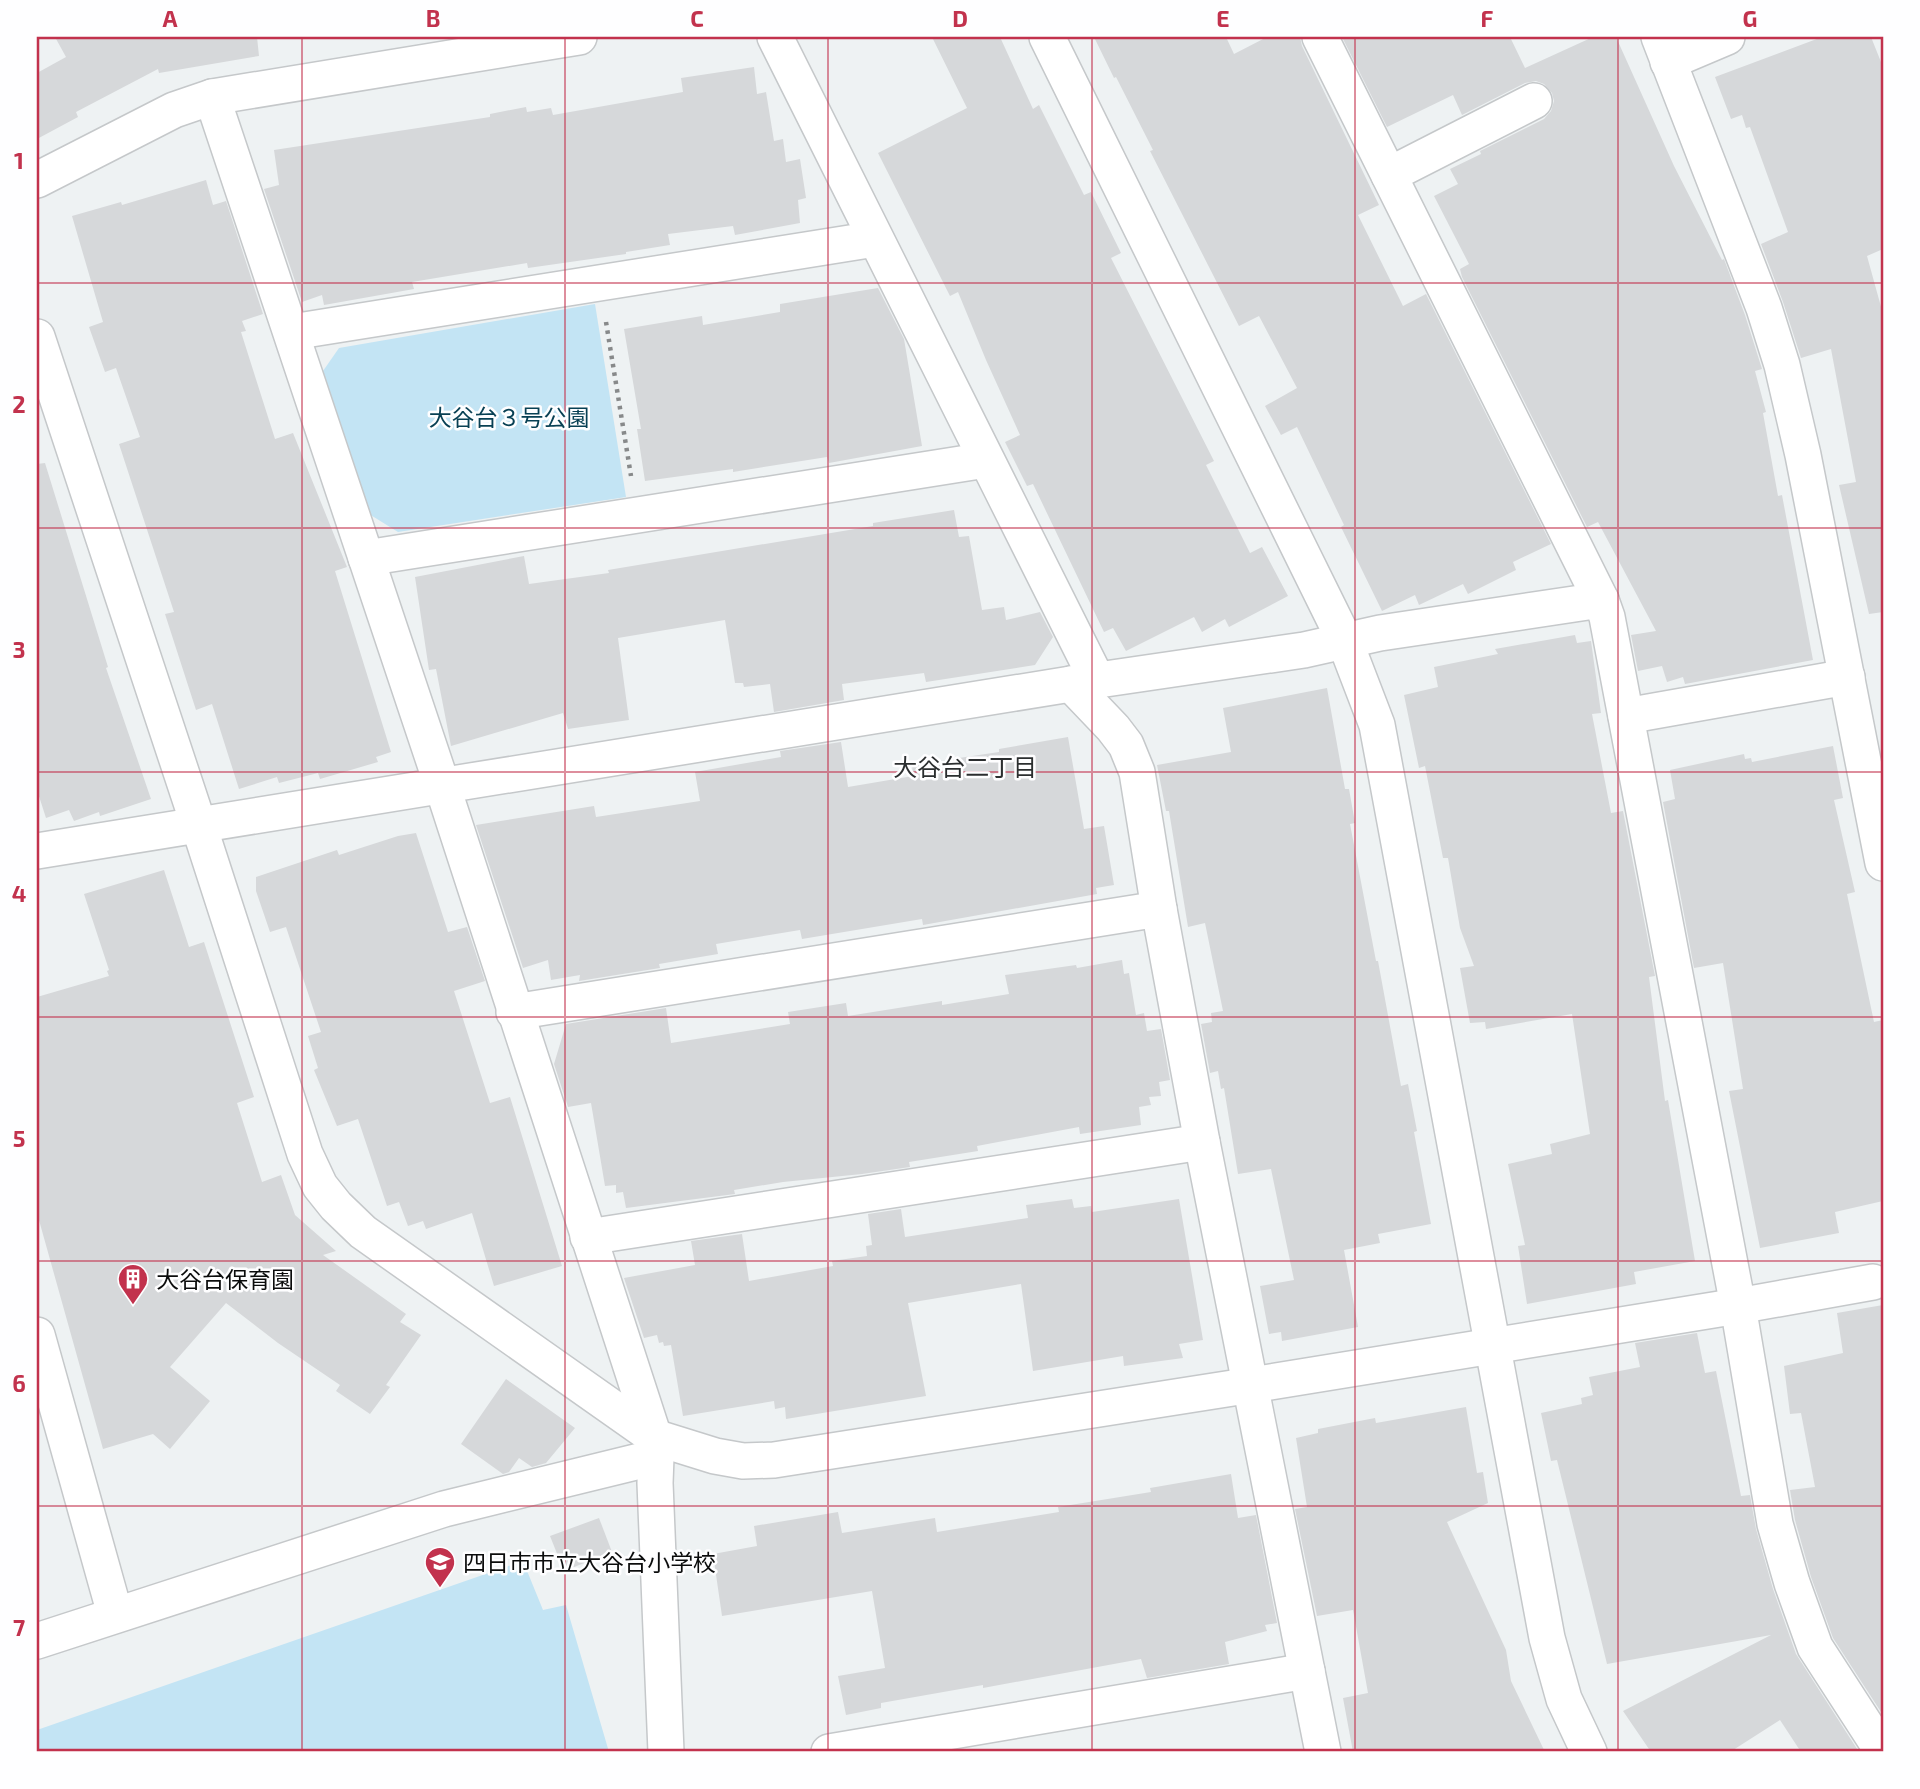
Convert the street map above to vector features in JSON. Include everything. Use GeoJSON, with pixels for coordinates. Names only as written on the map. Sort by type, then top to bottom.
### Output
{"type":"FeatureCollection","features":[{"type":"Feature","properties":{"kind":"street"},"geometry":{"type":"LineString","coordinates":[[37,180],[174,110],[212,97],[579,37]]}},
{"type":"Feature","properties":{"kind":"street"},"geometry":{"type":"LineString","coordinates":[[775,37],[986,460],[1084,682],[1126,745],[1137,772],[1202,1142],[1323,1752]]}},
{"type":"Feature","properties":{"kind":"street"},"geometry":{"type":"LineString","coordinates":[[1047,37],[1344,639],[1377,725],[1547,1638],[1564,1699],[1589,1752]]}},
{"type":"Feature","properties":{"kind":"street"},"geometry":{"type":"LineString","coordinates":[[1320,37],[1601,600],[1611,636],[1738,1306],[1775,1524],[1815,1647],[1883,1752]]}},
{"type":"Feature","properties":{"kind":"street"},"geometry":{"type":"LineString","coordinates":[[1727,37],[1663,50],[1764,308],[1782,365],[1803,455],[1883,863]]}},
{"type":"Feature","properties":{"kind":"street"},"geometry":{"type":"LineString","coordinates":[[212,97],[442,785],[655,1447],[666,1752]]}},
{"type":"Feature","properties":{"kind":"street"},"geometry":{"type":"LineString","coordinates":[[1389,175],[1534,101]]}},
{"type":"Feature","properties":{"kind":"street"},"geometry":{"type":"LineString","coordinates":[[292,332],[875,239]]}},
{"type":"Feature","properties":{"kind":"street"},"geometry":{"type":"LineString","coordinates":[[37,337],[304,1153],[320,1186],[363,1232],[655,1447]]}},
{"type":"Feature","properties":{"kind":"street"},"geometry":{"type":"LineString","coordinates":[[366,558],[986,460]]}},
{"type":"Feature","properties":{"kind":"street"},"geometry":{"type":"LineString","coordinates":[[37,851],[1084,682],[1304,650],[1344,639],[1601,600]]}},
{"type":"Feature","properties":{"kind":"street"},"geometry":{"type":"LineString","coordinates":[[1626,716],[1847,677]]}},
{"type":"Feature","properties":{"kind":"street"},"geometry":{"type":"LineString","coordinates":[[514,1013],[1159,909]]}},
{"type":"Feature","properties":{"kind":"street"},"geometry":{"type":"LineString","coordinates":[[588,1237],[1202,1142]]}},
{"type":"Feature","properties":{"kind":"street"},"geometry":{"type":"LineString","coordinates":[[37,1641],[444,1509],[655,1447],[743,1461],[774,1460],[1252,1385],[1873,1282]]}},
{"type":"Feature","properties":{"kind":"street"},"geometry":{"type":"LineString","coordinates":[[37,1335],[115,1614]]}},
{"type":"Feature","properties":{"kind":"street"},"geometry":{"type":"LineString","coordinates":[[829,1752],[1008,1738],[1307,1671]]}},
{"type":"Feature","properties":{"kind":"path"},"geometry":{"type":"LineString","coordinates":[[600,284],[637,515]]}},
{"type":"Feature","properties":{"kind":"green space","name":"大谷台３号公園"},"geometry":{"type":"Polygon","coordinates":[[[595,304],[626,497],[398,532],[369,514],[323,371],[339,348],[595,304]]]}},
{"type":"Feature","properties":{"kind":"green space"},"geometry":{"type":"Polygon","coordinates":[[[523,1561],[543,1610],[566,1605],[609,1752],[37,1752],[37,1730],[523,1561]]]}},
{"type":"Feature","properties":{"kind":"building"},"geometry":{"type":"Polygon","coordinates":[[[55,37],[257,37],[259,56],[159,73],[158,69],[76,112],[78,117],[37,139],[37,73],[66,57],[55,37]]]}},
{"type":"Feature","properties":{"kind":"building"},"geometry":{"type":"Polygon","coordinates":[[[932,37],[1000,37],[1033,109],[1039,105],[1084,195],[1091,192],[1121,253],[1111,258],[1214,461],[1206,465],[1250,553],[1262,547],[1288,596],[1229,627],[1225,619],[1202,632],[1194,617],[1126,651],[1113,628],[1104,632],[1033,484],[1027,486],[1005,442],[1020,435],[958,292],[950,296],[878,153],[967,108],[932,37]]]}},
{"type":"Feature","properties":{"kind":"building"},"geometry":{"type":"Polygon","coordinates":[[[1094,37],[1226,37],[1234,54],[1267,37],[1300,37],[1379,205],[1358,215],[1403,306],[1426,294],[1551,544],[1513,562],[1516,570],[1468,594],[1463,584],[1419,605],[1415,595],[1382,611],[1297,427],[1281,435],[1265,406],[1297,388],[1259,316],[1239,326],[1094,37]]]}},
{"type":"Feature","properties":{"kind":"building"},"geometry":{"type":"Polygon","coordinates":[[[1342,37],[1510,37],[1525,68],[1593,37],[1616,37],[1674,166],[1722,260],[1724,259],[1745,315],[1762,369],[1755,371],[1766,412],[1763,413],[1778,496],[1782,495],[1813,660],[1685,684],[1683,677],[1667,682],[1662,666],[1638,671],[1631,635],[1656,631],[1598,522],[1587,527],[1462,277],[1460,269],[1469,264],[1434,196],[1458,184],[1450,169],[1544,119],[1551,111],[1554,101],[1552,93],[1544,84],[1536,81],[1525,83],[1462,115],[1453,95],[1387,127],[1342,37]]]}},
{"type":"Feature","properties":{"kind":"building"},"geometry":{"type":"Polygon","coordinates":[[[1822,37],[1871,37],[1883,67],[1883,249],[1867,256],[1883,314],[1883,612],[1869,614],[1839,485],[1856,482],[1831,349],[1801,358],[1761,244],[1788,232],[1750,127],[1746,128],[1742,115],[1731,119],[1715,77],[1822,37]]]}},
{"type":"Feature","properties":{"kind":"building"},"geometry":{"type":"Polygon","coordinates":[[[754,67],[757,94],[766,92],[774,141],[783,139],[786,162],[800,159],[806,198],[798,200],[800,223],[735,235],[733,226],[668,234],[670,245],[626,254],[528,268],[527,263],[412,282],[414,289],[324,305],[322,295],[302,302],[264,189],[279,185],[274,150],[490,117],[490,114],[526,107],[527,112],[551,108],[553,115],[683,92],[681,78],[754,67]]]}},
{"type":"Feature","properties":{"kind":"building"},"geometry":{"type":"Polygon","coordinates":[[[206,180],[213,205],[226,201],[263,314],[242,321],[246,331],[241,332],[275,439],[293,433],[347,567],[335,571],[391,752],[376,757],[378,762],[320,779],[318,773],[279,783],[277,777],[239,789],[212,704],[196,710],[165,614],[174,612],[119,444],[140,437],[116,368],[105,372],[89,327],[103,322],[72,216],[121,202],[122,205],[206,180]]]}},
{"type":"Feature","properties":{"kind":"building"},"geometry":{"type":"Polygon","coordinates":[[[878,288],[904,339],[922,446],[829,463],[827,457],[733,472],[733,469],[645,481],[637,429],[641,429],[624,329],[702,316],[703,325],[780,312],[780,304],[878,288]]]}},
{"type":"Feature","properties":{"kind":"building"},"geometry":{"type":"Polygon","coordinates":[[[45,463],[108,667],[106,668],[151,799],[100,816],[99,812],[74,821],[69,810],[46,818],[37,790],[37,464],[45,463]]]}},
{"type":"Feature","properties":{"kind":"building"},"geometry":{"type":"Polygon","coordinates":[[[954,510],[959,537],[969,536],[982,610],[1004,607],[1006,620],[1040,612],[1053,637],[1035,665],[926,682],[924,673],[842,684],[844,700],[774,712],[770,684],[744,687],[743,683],[735,683],[725,620],[618,638],[629,720],[568,729],[563,713],[451,746],[436,669],[429,670],[415,577],[524,556],[529,584],[609,573],[608,570],[954,510]]]}},
{"type":"Feature","properties":{"kind":"building"},"geometry":{"type":"Polygon","coordinates":[[[1575,635],[1577,643],[1591,641],[1601,713],[1592,714],[1611,813],[1623,811],[1655,976],[1649,977],[1665,1101],[1668,1100],[1695,1261],[1634,1272],[1636,1284],[1527,1304],[1518,1246],[1525,1245],[1508,1164],[1552,1154],[1550,1144],[1590,1134],[1572,1014],[1486,1029],[1485,1022],[1470,1023],[1460,968],[1474,966],[1460,928],[1448,858],[1443,858],[1425,766],[1419,768],[1404,695],[1438,687],[1434,667],[1498,654],[1495,649],[1575,635]]]}},
{"type":"Feature","properties":{"kind":"building"},"geometry":{"type":"Polygon","coordinates":[[[1327,688],[1345,789],[1349,789],[1355,823],[1350,824],[1401,1086],[1408,1084],[1431,1224],[1378,1234],[1380,1243],[1344,1250],[1358,1327],[1282,1341],[1281,1332],[1269,1334],[1260,1286],[1294,1280],[1271,1169],[1238,1174],[1224,1088],[1221,1089],[1218,1071],[1210,1073],[1201,1024],[1212,1022],[1211,1013],[1223,1011],[1205,923],[1188,927],[1169,811],[1166,811],[1157,765],[1231,752],[1223,708],[1327,688]]]}},
{"type":"Feature","properties":{"kind":"building"},"geometry":{"type":"Polygon","coordinates":[[[1068,737],[1084,829],[1104,826],[1114,885],[1096,888],[1097,894],[923,925],[922,919],[802,939],[800,930],[716,944],[718,954],[659,964],[660,968],[579,981],[580,975],[551,980],[548,960],[523,968],[476,825],[594,806],[596,817],[700,801],[695,772],[781,757],[780,751],[841,742],[848,787],[913,776],[912,765],[999,752],[999,749],[1068,737]]]}},
{"type":"Feature","properties":{"kind":"building"},"geometry":{"type":"Polygon","coordinates":[[[1833,746],[1843,798],[1834,800],[1855,892],[1847,894],[1874,1022],[1883,1020],[1883,1201],[1835,1212],[1839,1233],[1760,1248],[1729,1091],[1743,1089],[1723,963],[1694,968],[1663,802],[1675,799],[1670,770],[1744,754],[1745,759],[1751,758],[1752,762],[1833,746]]]}},
{"type":"Feature","properties":{"kind":"building"},"geometry":{"type":"Polygon","coordinates":[[[416,833],[448,932],[467,927],[485,981],[454,991],[490,1103],[510,1097],[562,1266],[494,1286],[472,1213],[426,1229],[423,1221],[408,1226],[399,1202],[387,1206],[358,1119],[337,1126],[314,1070],[318,1068],[308,1036],[321,1032],[286,927],[270,932],[256,891],[256,877],[337,850],[339,855],[416,833]]]}},
{"type":"Feature","properties":{"kind":"building"},"geometry":{"type":"Polygon","coordinates":[[[164,870],[189,947],[204,942],[254,1097],[237,1103],[262,1182],[281,1175],[295,1215],[336,1251],[323,1255],[406,1314],[400,1322],[421,1335],[386,1385],[390,1387],[370,1414],[336,1391],[340,1385],[278,1343],[226,1303],[170,1367],[210,1401],[170,1449],[153,1434],[103,1449],[37,1213],[37,997],[109,976],[84,894],[164,870]]]}},
{"type":"Feature","properties":{"kind":"building"},"geometry":{"type":"Polygon","coordinates":[[[1122,960],[1124,974],[1129,973],[1136,1015],[1144,1013],[1147,1031],[1161,1029],[1170,1080],[1159,1082],[1161,1096],[1149,1097],[1151,1105],[1139,1107],[1141,1125],[1080,1134],[1079,1127],[977,1146],[978,1151],[909,1162],[910,1167],[783,1182],[734,1190],[735,1194],[626,1208],[623,1192],[616,1193],[616,1185],[605,1186],[591,1103],[568,1107],[554,1064],[566,1024],[666,1008],[671,1043],[790,1024],[788,1012],[846,1003],[848,1016],[942,1001],[942,1005],[1009,994],[1005,975],[1076,965],[1077,968],[1122,960]]]}},
{"type":"Feature","properties":{"kind":"building"},"geometry":{"type":"Polygon","coordinates":[[[1072,1199],[1074,1208],[1091,1206],[1092,1212],[1179,1199],[1203,1340],[1179,1344],[1183,1358],[1124,1366],[1123,1356],[1033,1371],[1021,1284],[908,1303],[926,1396],[786,1419],[785,1407],[775,1409],[774,1401],[683,1416],[671,1345],[664,1346],[663,1342],[659,1343],[657,1335],[644,1338],[624,1278],[695,1265],[691,1241],[742,1234],[749,1281],[833,1266],[832,1261],[867,1256],[866,1246],[872,1245],[868,1214],[901,1209],[905,1237],[1028,1218],[1026,1205],[1072,1199]]]}},
{"type":"Feature","properties":{"kind":"building"},"geometry":{"type":"Polygon","coordinates":[[[1883,1305],[1883,1715],[1833,1638],[1811,1577],[1795,1520],[1790,1490],[1815,1487],[1801,1413],[1790,1414],[1784,1366],[1843,1353],[1837,1313],[1883,1305]]]}},
{"type":"Feature","properties":{"kind":"building"},"geometry":{"type":"Polygon","coordinates":[[[1697,1333],[1705,1373],[1716,1371],[1741,1496],[1750,1495],[1756,1529],[1773,1589],[1796,1654],[1859,1752],[1801,1752],[1780,1720],[1730,1752],[1651,1752],[1623,1711],[1771,1635],[1607,1664],[1557,1460],[1551,1461],[1541,1413],[1582,1404],[1581,1398],[1593,1395],[1589,1377],[1640,1367],[1635,1343],[1697,1333]]]}},
{"type":"Feature","properties":{"kind":"building"},"geometry":{"type":"Polygon","coordinates":[[[506,1379],[575,1428],[546,1463],[532,1467],[519,1458],[509,1472],[503,1474],[461,1444],[506,1379]]]}},
{"type":"Feature","properties":{"kind":"building"},"geometry":{"type":"Polygon","coordinates":[[[1466,1407],[1477,1473],[1483,1472],[1488,1503],[1447,1522],[1506,1650],[1511,1681],[1545,1752],[1353,1752],[1343,1698],[1368,1693],[1353,1610],[1317,1616],[1295,1509],[1307,1507],[1296,1438],[1318,1433],[1318,1429],[1375,1418],[1376,1423],[1466,1407]]]}},
{"type":"Feature","properties":{"kind":"building"},"geometry":{"type":"Polygon","coordinates":[[[1231,1474],[1238,1518],[1256,1515],[1277,1623],[1265,1625],[1267,1631],[1225,1642],[1229,1664],[1147,1678],[1141,1659],[983,1688],[983,1685],[881,1703],[881,1708],[846,1715],[838,1676],[885,1668],[872,1591],[722,1616],[713,1554],[757,1546],[754,1526],[838,1512],[842,1533],[935,1518],[937,1532],[1059,1512],[1058,1507],[1151,1492],[1150,1488],[1231,1474]]]}},
{"type":"Feature","properties":{"kind":"building"},"geometry":{"type":"Polygon","coordinates":[[[599,1518],[612,1552],[564,1571],[550,1536],[599,1518]]]}},
{"type":"Feature","properties":{"kind":"place","name":"大谷台保育園"},"geometry":{"type":"Point","coordinates":[133,1306]}},
{"type":"Feature","properties":{"kind":"place","name":"四日市市立大谷台小学校"},"geometry":{"type":"Point","coordinates":[440,1589]}},
{"type":"Feature","properties":{"kind":"district","name":"大谷台二丁目"},"geometry":{"type":"Point","coordinates":[965,766]}}]}
